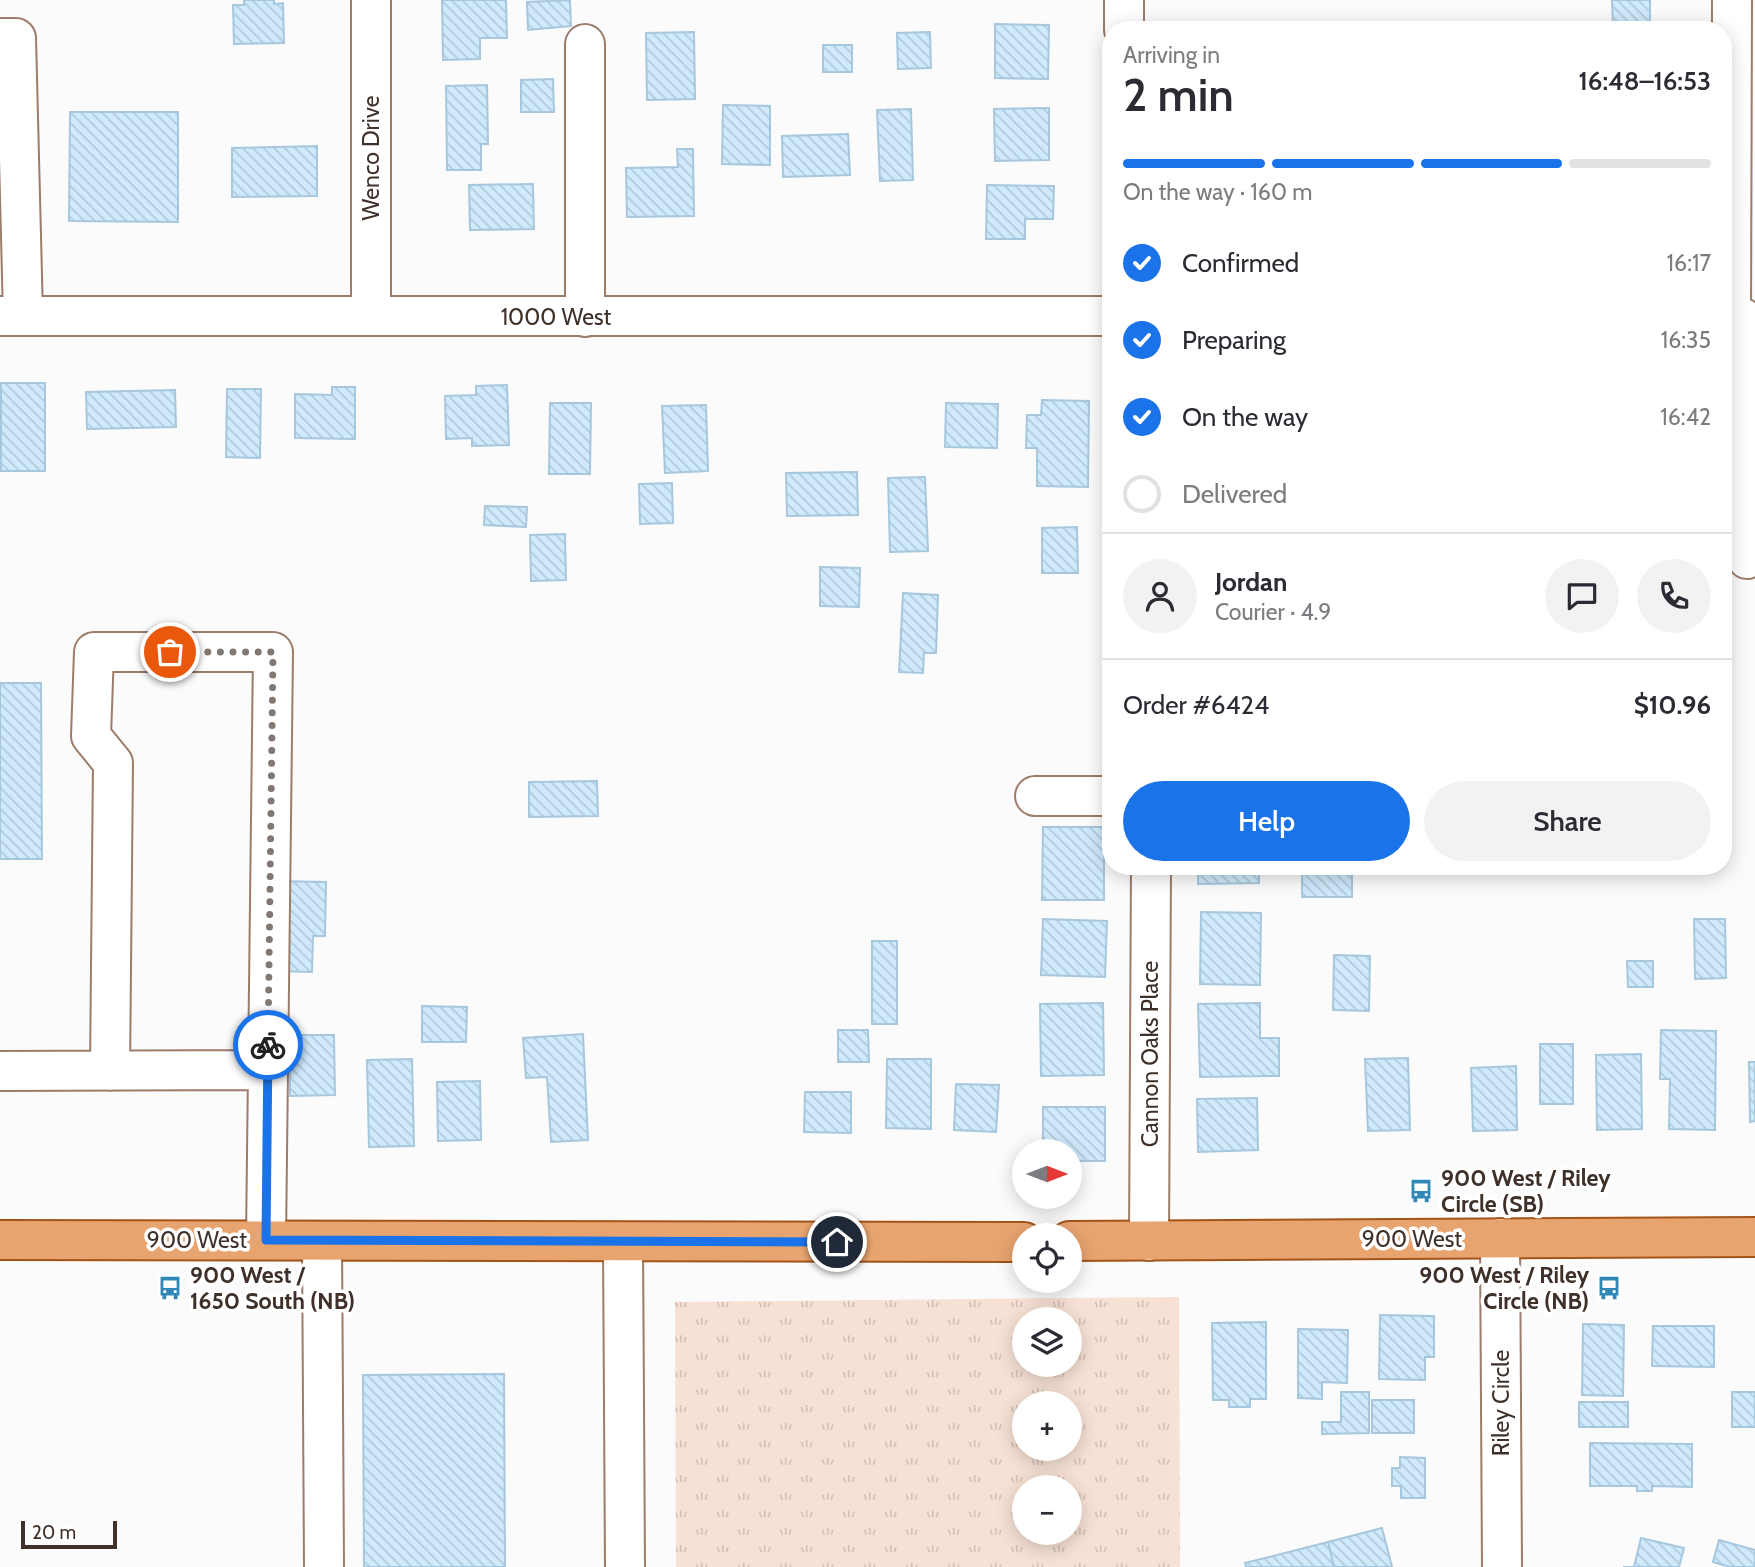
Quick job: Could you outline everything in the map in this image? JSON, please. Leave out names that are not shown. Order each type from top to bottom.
[{"type":"main road","name":"900 West","points":[[1082,1241],[1755,1237]]},
{"type":"main road","name":"900 West","points":[[0,1240],[1012,1242]]},
{"type":"street","name":"Wenco Drive","points":[[371,0],[371,316]]},
{"type":"street","points":[[1124,0],[1124,21]]},
{"type":"street","points":[[1732,0],[1738,318],[1747,559]]},
{"type":"street","points":[[0,38],[16,38],[11,316]]},
{"type":"street","points":[[585,44],[585,317]]},
{"type":"street","name":"1000 West","points":[[11,316],[1102,316]]},
{"type":"street","points":[[110,1071],[113,763],[91,736],[94,652],[273,652],[266,1240]]},
{"type":"street","points":[[1035,796],[1102,796]]},
{"type":"street","name":"Cannon Oaks Place","points":[[1149,1241],[1151,875]]},
{"type":"street","points":[[0,1071],[268,1070]]},
{"type":"street","name":"Riley Circle","points":[[1500,1238],[1502,1567]]},
{"type":"street","points":[[322,1241],[324,1567]]},
{"type":"street","points":[[623,1243],[625,1567]]},
{"type":"green space","points":[[1179,1297],[1180,1567],[676,1567],[675,1302]]},
{"type":"building","points":[[244,0],[274,0],[274,4],[283,3],[284,43],[234,44],[233,5],[244,5]]},
{"type":"building","points":[[442,0],[506,0],[507,38],[480,38],[480,59],[443,60]]},
{"type":"building","points":[[570,0],[571,26],[528,30],[527,2]]},
{"type":"building","points":[[1612,0],[1650,0],[1650,21],[1613,21]]},
{"type":"building","points":[[995,24],[1049,25],[1048,79],[995,78]]},
{"type":"building","points":[[694,32],[695,99],[647,100],[646,33]]},
{"type":"building","points":[[930,32],[931,68],[898,69],[897,33]]},
{"type":"building","points":[[823,45],[852,45],[852,72],[823,72]]},
{"type":"building","points":[[553,79],[554,112],[521,112],[521,80]]},
{"type":"building","points":[[487,85],[488,144],[481,144],[481,170],[447,170],[446,86]]},
{"type":"building","points":[[723,105],[770,106],[770,165],[722,164]]},
{"type":"building","points":[[1049,108],[1049,160],[995,161],[994,109]]},
{"type":"building","points":[[911,109],[913,180],[880,181],[877,110]]},
{"type":"building","points":[[70,112],[178,112],[178,222],[69,221]]},
{"type":"building","points":[[848,134],[850,175],[783,177],[782,136]]},
{"type":"building","points":[[317,146],[317,196],[232,197],[232,148]]},
{"type":"building","points":[[677,149],[693,149],[694,216],[627,217],[626,168],[678,167]]},
{"type":"building","points":[[533,184],[534,229],[470,230],[469,185]]},
{"type":"building","points":[[987,185],[1054,186],[1053,219],[1025,219],[1025,239],[986,239]]},
{"type":"building","points":[[1,383],[45,383],[45,471],[1,471]]},
{"type":"building","points":[[507,385],[509,445],[472,446],[472,438],[446,439],[445,396],[476,395],[476,386]]},
{"type":"building","points":[[332,387],[355,387],[355,439],[295,438],[295,394],[332,395]]},
{"type":"building","points":[[227,389],[261,389],[260,458],[226,457]]},
{"type":"building","points":[[175,390],[176,427],[87,429],[86,392]]},
{"type":"building","points":[[1042,400],[1089,401],[1088,487],[1037,486],[1037,448],[1026,448],[1027,415],[1041,415]]},
{"type":"building","points":[[550,403],[591,403],[590,474],[549,474]]},
{"type":"building","points":[[946,403],[998,404],[997,448],[945,447]]},
{"type":"building","points":[[706,405],[708,471],[665,473],[662,406]]},
{"type":"building","points":[[857,472],[858,515],[787,516],[786,473]]},
{"type":"building","points":[[925,477],[928,551],[890,552],[888,478]]},
{"type":"building","points":[[672,483],[673,523],[640,524],[639,484]]},
{"type":"building","points":[[1732,486],[1737,486],[1736,534],[1732,534]]},
{"type":"building","points":[[485,506],[527,507],[526,527],[484,525]]},
{"type":"building","points":[[1077,527],[1078,573],[1042,573],[1042,528]]},
{"type":"building","points":[[565,534],[566,580],[531,581],[530,535]]},
{"type":"building","points":[[820,567],[860,568],[859,607],[820,606]]},
{"type":"building","points":[[903,593],[938,595],[936,653],[924,653],[923,673],[899,672]]},
{"type":"building","points":[[0,683],[41,683],[42,859],[0,859]]},
{"type":"building","points":[[597,781],[598,816],[529,817],[529,782]]},
{"type":"building","points":[[1043,827],[1102,827],[1104,900],[1042,900]]},
{"type":"building","points":[[1198,875],[1259,875],[1259,883],[1198,884]]},
{"type":"building","points":[[1302,875],[1352,875],[1352,897],[1302,897]]},
{"type":"building","points":[[276,881],[326,882],[325,936],[313,936],[312,972],[274,971]]},
{"type":"building","points":[[1201,912],[1261,913],[1260,985],[1200,984]]},
{"type":"building","points":[[1043,919],[1107,921],[1105,977],[1041,975]]},
{"type":"building","points":[[1694,919],[1725,919],[1726,978],[1695,979]]},
{"type":"building","points":[[872,941],[897,941],[897,1024],[872,1024]]},
{"type":"building","points":[[1334,955],[1370,956],[1369,1011],[1333,1010]]},
{"type":"building","points":[[1627,961],[1653,961],[1653,987],[1628,987]]},
{"type":"building","points":[[1103,1003],[1104,1075],[1041,1076],[1040,1004]]},
{"type":"building","points":[[1260,1003],[1260,1038],[1279,1038],[1279,1076],[1200,1077],[1198,1004]]},
{"type":"building","points":[[422,1006],[467,1007],[466,1042],[422,1042]]},
{"type":"building","points":[[838,1030],[868,1030],[869,1062],[838,1062]]},
{"type":"building","points":[[1661,1030],[1716,1031],[1715,1130],[1669,1129],[1670,1079],[1660,1079]]},
{"type":"building","points":[[583,1034],[588,1140],[551,1142],[547,1077],[526,1078],[523,1038]]},
{"type":"building","points":[[290,1035],[334,1035],[335,1095],[290,1096]]},
{"type":"building","points":[[1540,1044],[1573,1044],[1573,1104],[1540,1104]]},
{"type":"building","points":[[1641,1054],[1642,1129],[1597,1130],[1596,1055]]},
{"type":"building","points":[[1408,1058],[1410,1130],[1368,1131],[1365,1059]]},
{"type":"building","points":[[412,1059],[414,1146],[369,1147],[367,1060]]},
{"type":"building","points":[[887,1059],[931,1059],[931,1129],[886,1128]]},
{"type":"building","points":[[1749,1062],[1755,1062],[1755,1121],[1750,1122]]},
{"type":"building","points":[[1516,1066],[1517,1130],[1473,1131],[1471,1068]]},
{"type":"building","points":[[480,1081],[481,1140],[438,1141],[437,1082]]},
{"type":"building","points":[[956,1084],[999,1085],[996,1132],[954,1130]]},
{"type":"building","points":[[805,1092],[851,1092],[851,1133],[804,1132]]},
{"type":"building","points":[[1257,1098],[1258,1150],[1198,1152],[1197,1099]]},
{"type":"building","points":[[1043,1107],[1105,1107],[1105,1161],[1082,1161],[1082,1139],[1043,1139]]},
{"type":"building","points":[[1380,1315],[1434,1316],[1434,1357],[1425,1357],[1425,1380],[1379,1379]]},
{"type":"building","points":[[1266,1322],[1266,1399],[1250,1399],[1250,1407],[1229,1407],[1229,1400],[1213,1400],[1212,1323]]},
{"type":"building","points":[[1583,1324],[1624,1325],[1623,1396],[1582,1395]]},
{"type":"building","points":[[1653,1326],[1714,1326],[1714,1367],[1652,1366]]},
{"type":"building","points":[[1298,1329],[1348,1330],[1347,1383],[1322,1382],[1322,1399],[1298,1398]]},
{"type":"building","points":[[504,1374],[505,1567],[364,1567],[363,1375]]},
{"type":"building","points":[[1341,1392],[1369,1392],[1369,1433],[1322,1434],[1322,1422],[1341,1422]]},
{"type":"building","points":[[1732,1392],[1755,1392],[1755,1427],[1732,1427]]},
{"type":"building","points":[[1372,1400],[1414,1400],[1414,1433],[1372,1433]]},
{"type":"building","points":[[1579,1402],[1628,1402],[1628,1427],[1579,1427]]},
{"type":"building","points":[[1590,1443],[1692,1444],[1692,1487],[1652,1486],[1652,1491],[1637,1491],[1637,1486],[1590,1486]]},
{"type":"building","points":[[1400,1457],[1425,1458],[1425,1498],[1401,1498],[1401,1486],[1392,1486],[1392,1468],[1400,1468]]},
{"type":"building","points":[[1382,1528],[1392,1567],[1334,1567],[1328,1542]]},
{"type":"building","points":[[1641,1538],[1684,1548],[1679,1567],[1634,1567]]},
{"type":"building","points":[[1719,1540],[1755,1550],[1755,1567],[1730,1567],[1713,1562]]},
{"type":"building","points":[[1328,1542],[1334,1567],[1246,1567],[1245,1563]]},
{"type":"way so far","points":[[170,652],[273,652],[268,1045]]},
{"type":"place","name":"900 West / Riley Circle (SB)","points":[[1421,1191]]},
{"type":"place","name":"900 West / 1650 South (NB)","points":[[170,1288]]},
{"type":"place","name":"900 West / Riley Circle (NB)","points":[[1609,1288]]},
{"type":"route","points":[[268,1045],[266,1240],[837,1242]]}]
